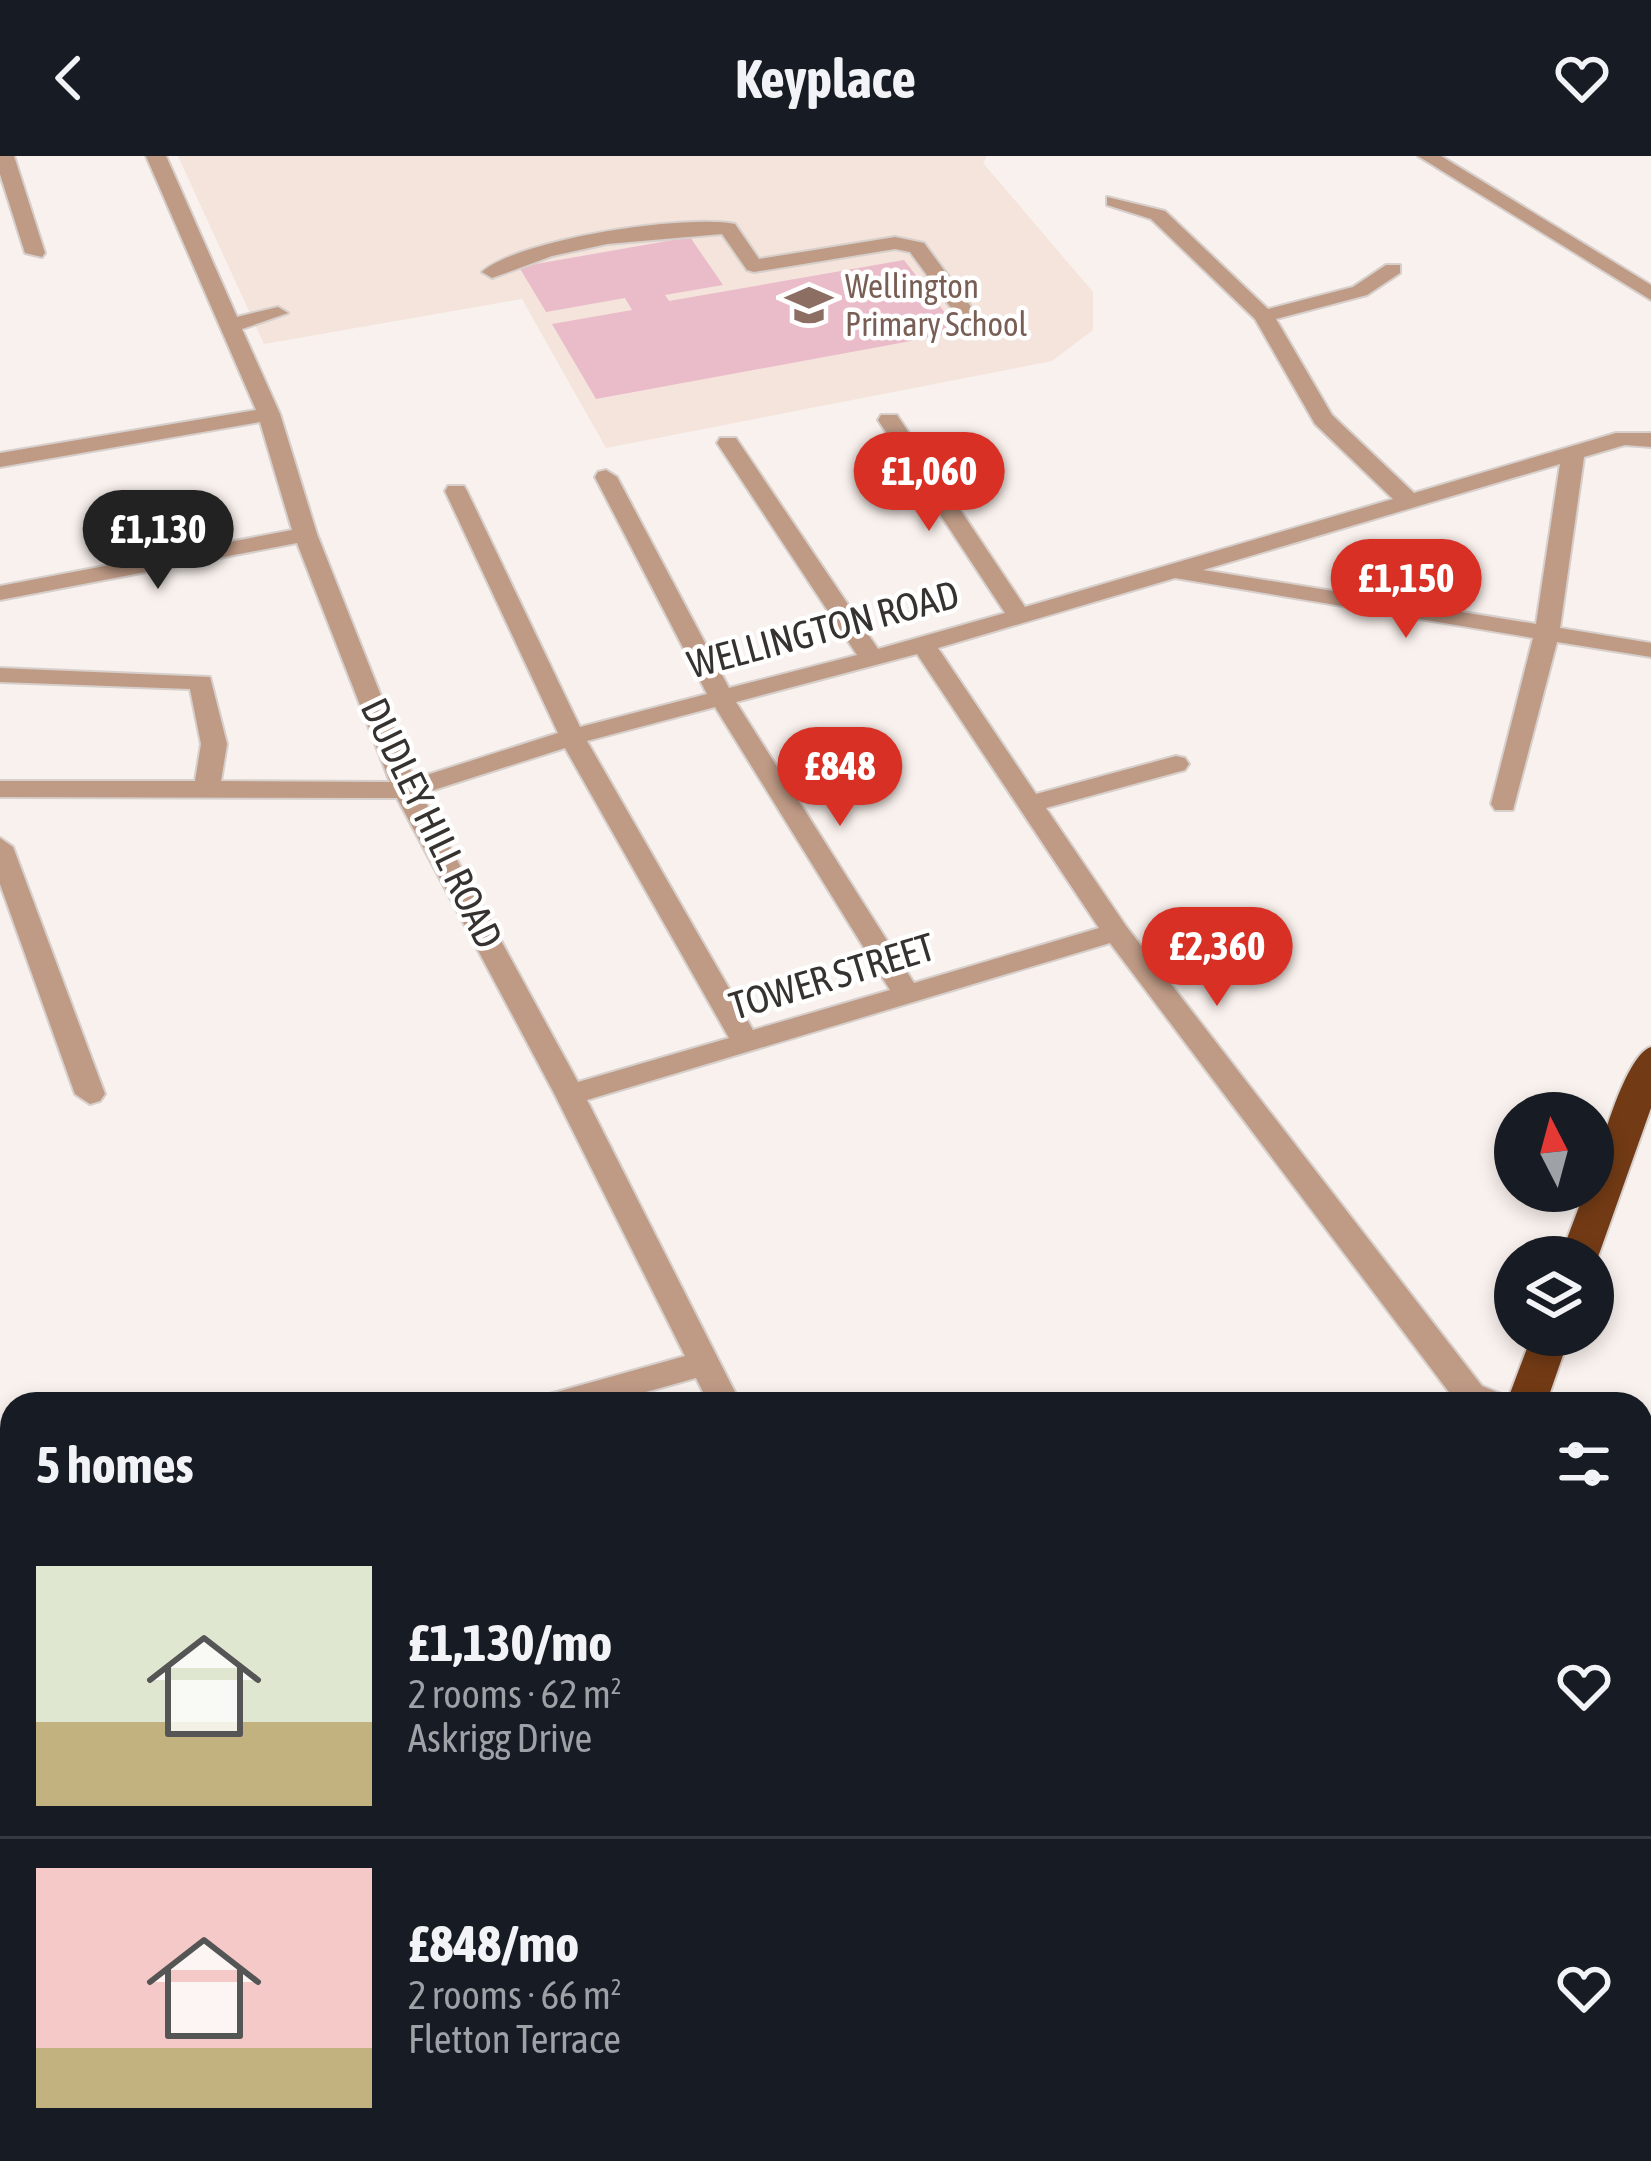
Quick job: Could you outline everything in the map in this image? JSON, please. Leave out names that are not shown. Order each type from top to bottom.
[{"type":"highway","points":[[1588,1236],[1651,1059]]},
{"type":"highway","points":[[1530,1392],[1543,1356]]},
{"type":"street","points":[[4,156],[35,253]]},
{"type":"street","name":"DUDLEY HILL ROAD","points":[[156,156],[269,414],[305,533],[406,790],[570,1095],[719,1392]]},
{"type":"street","points":[[1428,156],[1651,294]]},
{"type":"street","points":[[1114,201],[1158,215],[1264,316],[1323,419],[1412,503]]},
{"type":"street","points":[[492,272],[523,256],[694,228],[728,228],[754,266],[895,243],[917,248],[971,323]]},
{"type":"street","points":[[1264,316],[1360,291],[1393,269]]},
{"type":"street","points":[[230,326],[278,313]]},
{"type":"street","points":[[0,460],[269,414]]},
{"type":"street","points":[[889,420],[1018,615]]},
{"type":"street","name":"WELLINGTON ROAD","points":[[0,790],[406,790],[572,737],[923,645],[1624,438],[1651,440]]},
{"type":"street","points":[[728,443],[872,657]]},
{"type":"street","points":[[1504,804],[1547,633],[1573,453]]},
{"type":"street","points":[[606,477],[722,697],[906,993]]},
{"type":"street","points":[[456,490],[572,737],[746,1043]]},
{"type":"street","points":[[0,593],[305,533]]},
{"type":"street","points":[[1172,572],[1651,650]]},
{"type":"street","points":[[923,645],[1116,932],[1468,1392]]},
{"type":"street","points":[[0,675],[201,682],[214,744],[207,787]]},
{"type":"street","points":[[1029,804],[1176,764]]},
{"type":"street","points":[[0,847],[90,1094]]},
{"type":"street","name":"TOWER STREET","points":[[570,1095],[1116,932]]},
{"type":"street","points":[[601,1392],[704,1363]]},
{"type":"shaded area","name":"Wellington Primary School","points":[[178,156],[987,156],[983,163],[1093,292],[1093,330],[1052,361],[606,448],[522,299],[264,344]]},
{"type":"building","points":[[690,237],[723,285],[665,295],[669,301],[904,260],[960,332],[596,399],[552,324],[632,310],[625,298],[546,312],[519,267]]},
{"type":"place","name":"Wellington Primary School","points":[[809,305]]}]
